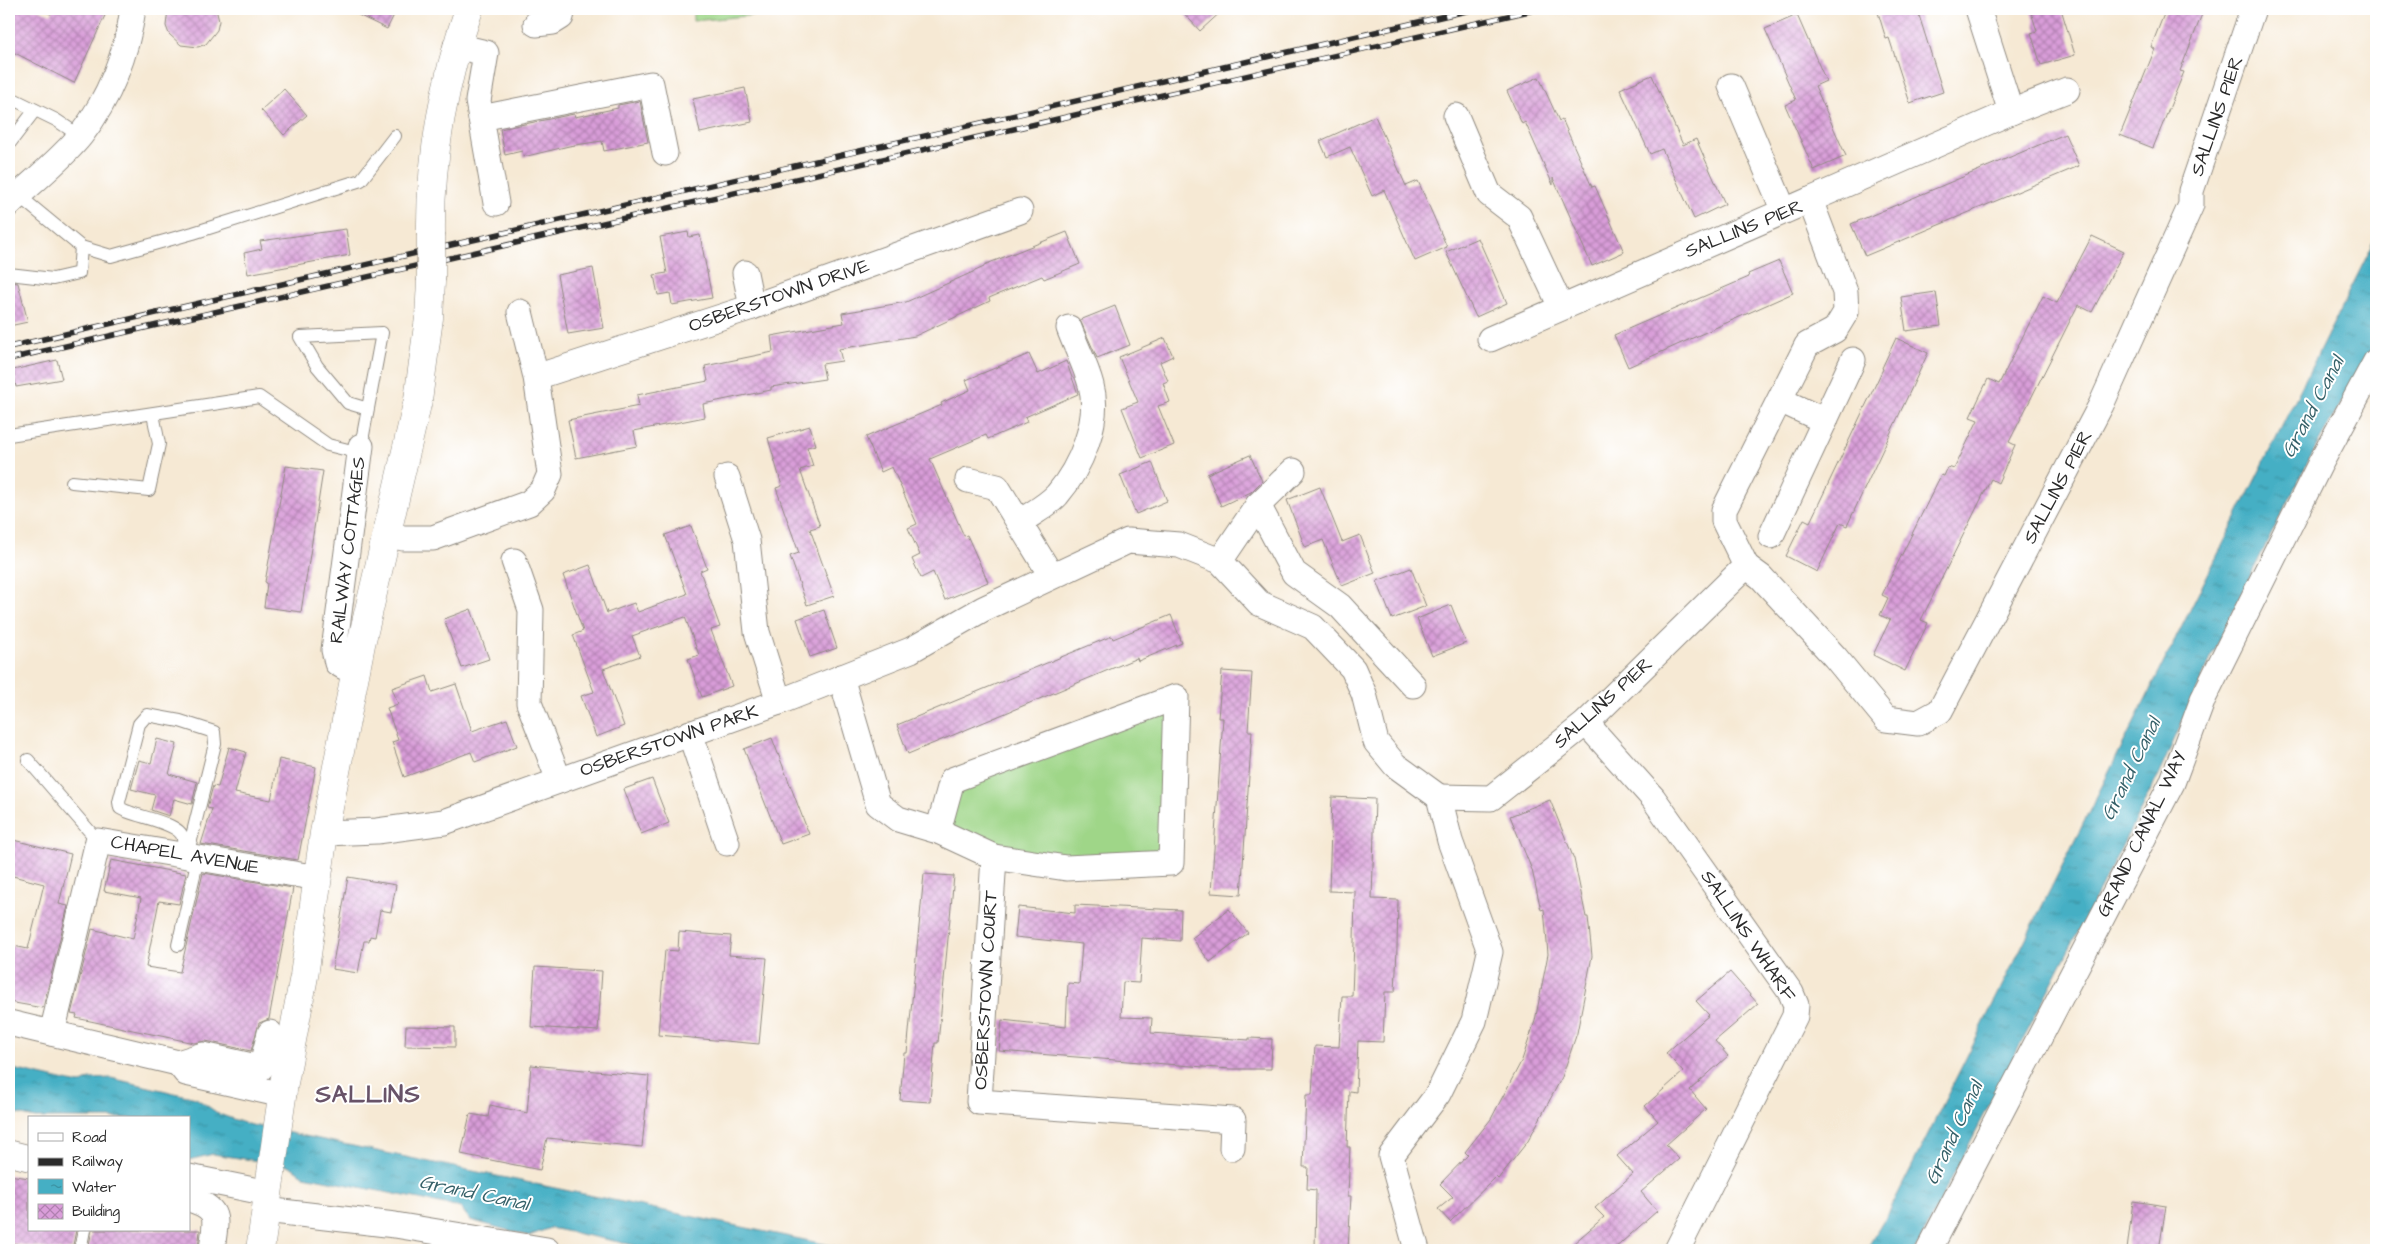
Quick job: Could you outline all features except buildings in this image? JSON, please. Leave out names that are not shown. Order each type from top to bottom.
[{"type":"street","points":[[14,200],[80,136],[105,99],[130,35],[133,9]]},
{"type":"street","points":[[260,1250],[304,976],[324,833],[356,669],[418,400],[430,318],[431,184],[434,146],[456,46],[469,9]]},
{"type":"street","points":[[536,24],[553,22],[561,17],[563,9]]},
{"type":"street","points":[[1978,9],[2011,112]]},
{"type":"street","name":"SALLINS PIER","points":[[1490,339],[1810,200],[1845,292],[1846,312],[1835,330],[1807,345],[1722,515],[1746,566],[1761,577],[1835,657],[1886,718],[1918,723],[1940,710],[2100,405],[2191,205],[2191,191],[2253,9]]},
{"type":"street","points":[[456,46],[486,53],[478,101],[496,203]]},
{"type":"street","points":[[481,118],[651,84],[666,153]]},
{"type":"street","points":[[1732,86],[1784,210]]},
{"type":"street","points":[[1810,200],[2011,112],[2067,90]]},
{"type":"street","points":[[1456,116],[1489,194],[1519,216],[1561,307]]},
{"type":"street","name":"OSBERSTOWN DRIVE","points":[[536,377],[752,307],[1020,211]]},
{"type":"street","points":[[745,273],[752,307]]},
{"type":"street","points":[[387,534],[403,538],[433,538],[529,502],[543,490],[550,474],[536,377],[520,312]]},
{"type":"street","points":[[1020,522],[1056,495],[1088,442],[1093,413],[1091,386],[1069,328]]},
{"type":"street","points":[[1771,536],[1854,360]]},
{"type":"street","name":"GRAND CANAL WAY","points":[[1929,1250],[2172,783],[2203,699],[2320,464],[2376,361]]},
{"type":"street","points":[[1780,400],[1825,420]]},
{"type":"street","name":"RAILWAY COTTAGES","points":[[356,669],[344,667],[337,663],[334,650],[361,450]]},
{"type":"street","points":[[1293,471],[1258,505],[1220,561],[1258,603],[1313,627],[1353,669],[1364,694],[1376,742],[1395,765],[1439,797],[1450,841],[1490,952],[1474,1021],[1438,1094],[1391,1156],[1417,1250]]},
{"type":"street","name":"OSBERSTOWN PARK","points":[[727,477],[747,540],[757,632],[779,702]]},
{"type":"street","points":[[968,480],[997,487],[1020,522],[1051,576]]},
{"type":"street","points":[[1258,505],[1294,573],[1340,606],[1413,685]]},
{"type":"street","name":"OSBERSTOWN PARK","points":[[324,833],[377,831],[444,822],[779,702],[911,650],[983,609],[1128,541],[1179,545],[1220,561]]},
{"type":"street","name":"OSBERSTOWN PARK","points":[[514,561],[531,610],[529,703],[559,780]]},
{"type":"street","name":"SALLINS PIER","points":[[1439,797],[1491,798],[1586,724],[1746,566]]},
{"type":"street","points":[[842,677],[878,804],[898,819],[938,830],[994,857],[1066,868],[1171,863],[1176,697],[952,780],[938,830]]},
{"type":"street","name":"SALLINS WHARF","points":[[1586,724],[1653,798],[1791,993],[1796,1006],[1796,1016],[1677,1250]]},
{"type":"street","points":[[690,733],[727,843]]},
{"type":"street","name":"CHAPEL AVENUE","points":[[52,1033],[98,841],[318,878]]},
{"type":"street","name":"OSBERSTOWN COURT","points":[[994,857],[979,1102],[1232,1120],[1232,1148]]},
{"type":"street","points":[[9,1023],[178,1063],[203,1055],[261,1068],[270,1033]]},
{"type":"street","points":[[178,1063],[186,1072],[282,1106]]},
{"type":"street","points":[[9,1153],[28,1158]]},
{"type":"street","points":[[190,1177],[268,1193],[395,1225],[547,1250]]},
{"type":"street","points":[[190,1199],[212,1209],[217,1226],[212,1250]]},
{"type":"lane","points":[[9,97],[80,136]]},
{"type":"lane","points":[[9,144],[35,110]]},
{"type":"lane","points":[[14,200],[81,247],[112,256],[193,233],[361,180],[395,136]]},
{"type":"lane","points":[[9,274],[53,279],[79,273],[81,247]]},
{"type":"lane","points":[[9,425],[14,434],[259,397],[328,445],[361,450],[382,333],[300,337],[317,366],[348,403],[368,409]]},
{"type":"lane","points":[[72,482],[149,490],[159,444],[154,414]]},
{"type":"lane","points":[[178,944],[189,856],[215,744],[214,732],[180,721],[147,715],[139,724],[119,802],[120,808],[127,813],[170,825],[180,832],[189,856]]},
{"type":"lane","points":[[28,760],[98,841]]},
{"type":"lane","points":[[80,1250],[84,1232]]},
{"type":"green space","points":[[693,9],[819,9],[693,21]]},
{"type":"green space","points":[[1172,702],[1166,860],[1001,856],[938,824],[957,778]]},
{"type":"water","name":"Grand Canal","points":[[2376,238],[2376,342],[2311,456],[2231,614],[2157,778],[1915,1250],[1866,1250],[1890,1210]]},
{"type":"water","name":"Grand Canal","points":[[9,1068],[79,1084],[90,1079],[111,1078],[196,1098],[219,1114],[247,1124],[853,1250],[658,1250],[550,1228],[529,1236],[470,1220],[460,1207],[304,1176],[290,1166],[213,1154],[190,1160],[190,1116],[28,1116],[9,1112]]},
{"type":"railway","points":[[9,347],[1475,9]]},
{"type":"railway","points":[[9,359],[1538,9]]},
{"type":"district","name":"SALLINS","points":[[368,1095]]}]
